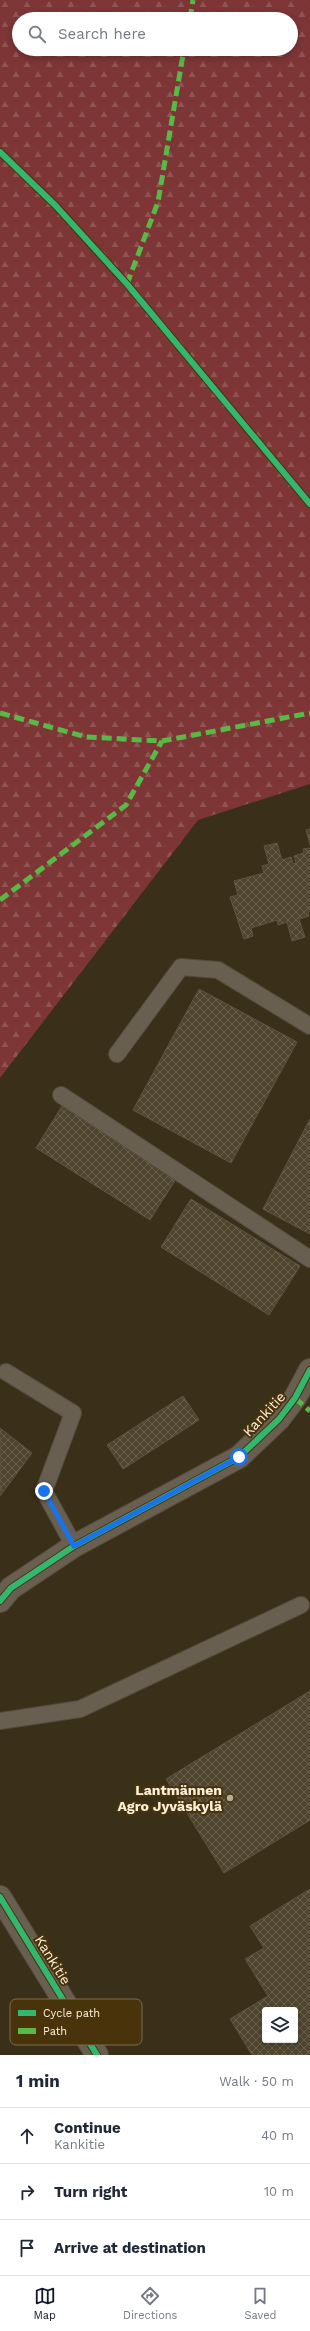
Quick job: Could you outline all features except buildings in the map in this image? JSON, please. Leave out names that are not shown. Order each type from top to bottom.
[{"type":"street","name":"Kankitie","points":[[0,1601],[10,1588],[74,1546],[239,1457],[279,1419],[295,1398],[310,1370]]},
{"type":"street","name":"Kankitie","points":[[0,1897],[63,1999]]},
{"type":"street","name":"Kankitie","points":[[91,2045],[97,2055]]},
{"type":"lane","points":[[117,1054],[181,967],[218,970],[310,1026]]},
{"type":"lane","points":[[61,1095],[310,1259]]},
{"type":"lane","points":[[6,1372],[73,1413],[44,1491],[74,1546]]},
{"type":"lane","points":[[0,1721],[80,1709],[301,1605]]},
{"type":"green space","points":[[0,0],[310,0],[310,784],[198,820],[0,1078]]},
{"type":"marked path","points":[[191,12],[193,0]]},
{"type":"marked path","points":[[127,284],[158,202],[183,56]]},
{"type":"marked path","points":[[0,713],[86,737],[162,741],[310,713]]},
{"type":"marked path","points":[[0,900],[126,805],[162,741]]},
{"type":"marked path","points":[[295,1398],[310,1411]]},
{"type":"cycle path","points":[[0,152],[55,205],[127,284],[310,504]]},
{"type":"cycle path","points":[[0,1601],[11,1588],[74,1546],[239,1457],[279,1419],[295,1398],[310,1370]]},
{"type":"cycle path","points":[[0,1897],[63,1999]]},
{"type":"cycle path","points":[[91,2045],[97,2055]]},
{"type":"place","name":"Lantmännen Agro Jyväskylä","points":[[230,1798]]},
{"type":"route","points":[[44,1491],[74,1546],[239,1457]]}]
